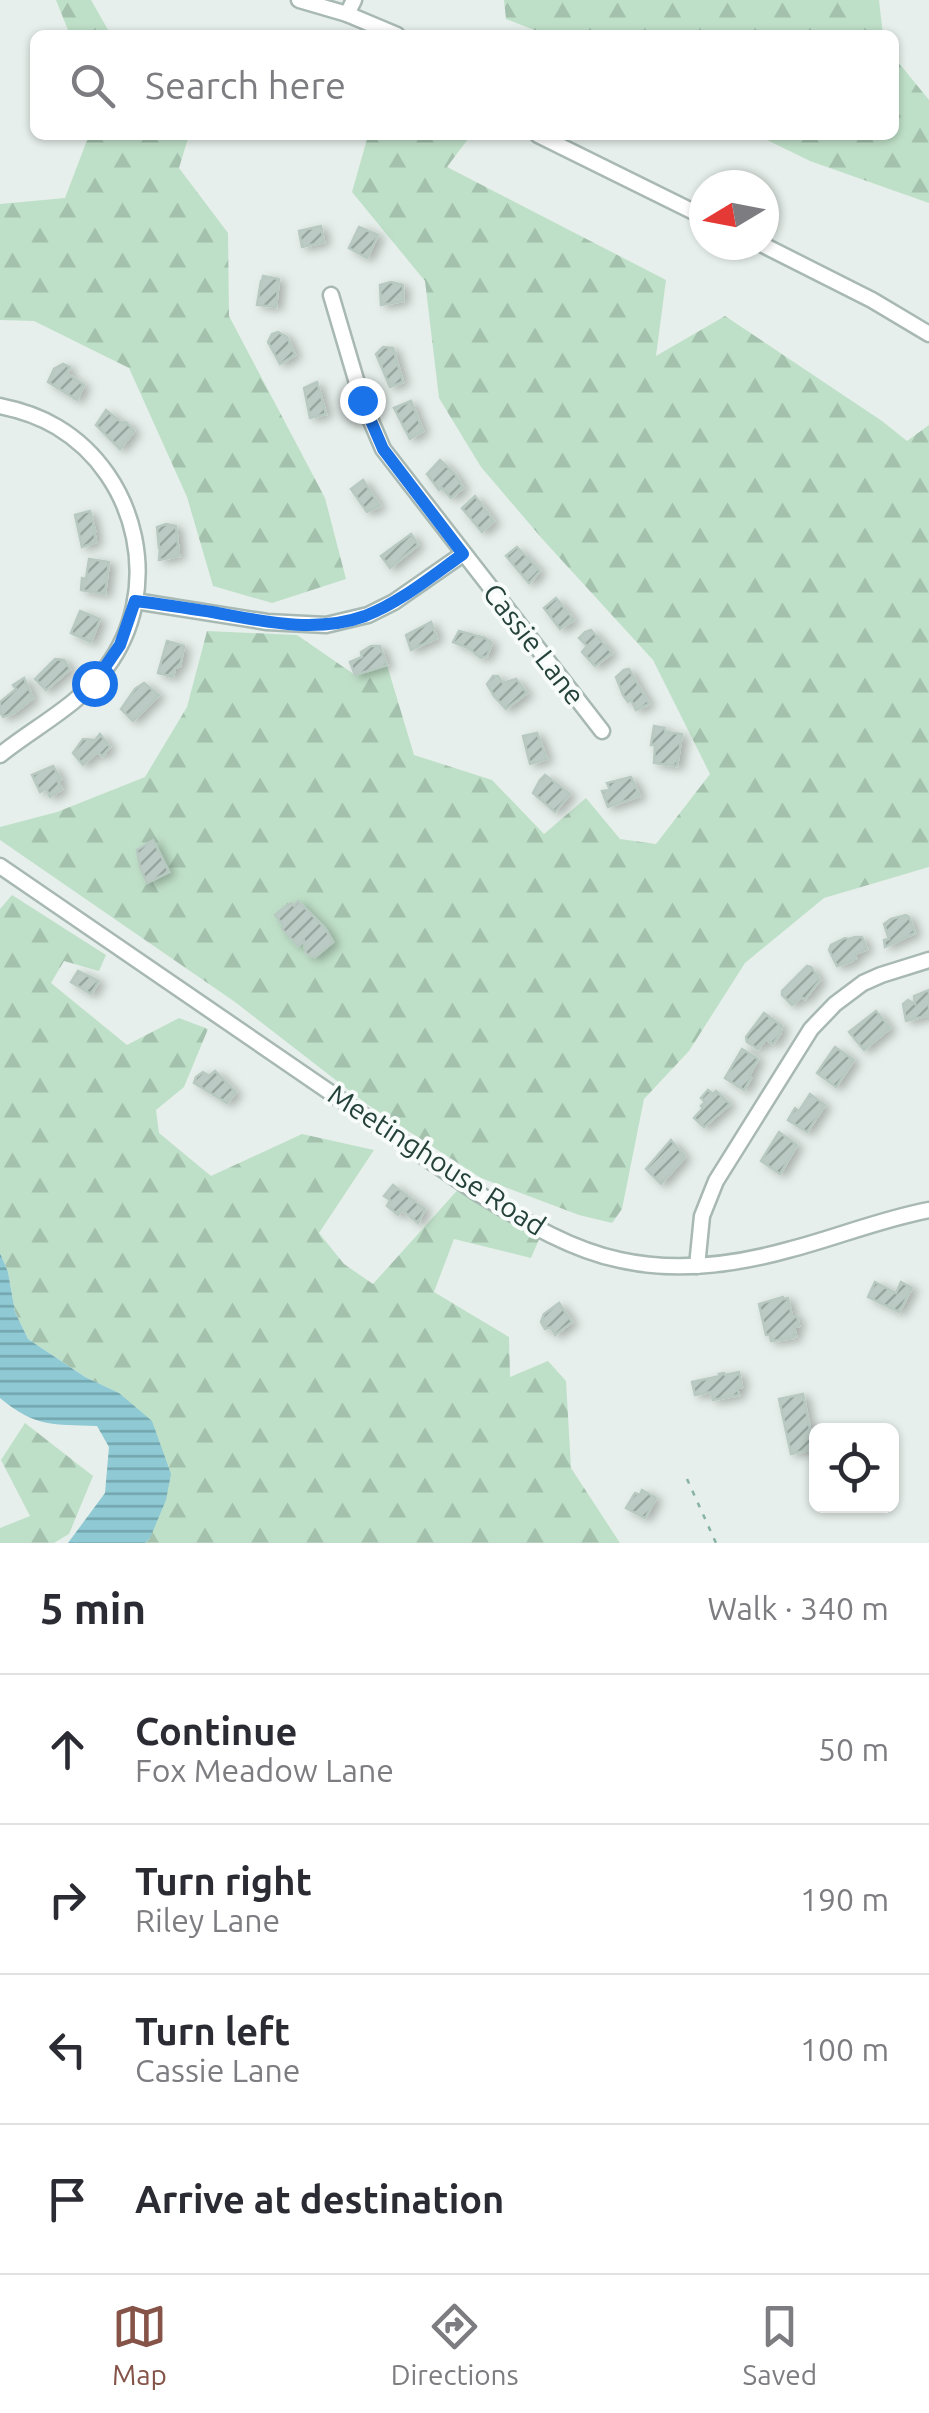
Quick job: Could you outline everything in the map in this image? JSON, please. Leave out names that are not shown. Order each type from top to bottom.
[{"type":"street","points":[[300,0],[384,30]]},
{"type":"street","points":[[347,14],[354,0]]},
{"type":"street","points":[[548,140],[689,210]]},
{"type":"street","points":[[779,254],[872,300],[929,334]]},
{"type":"street","name":"Cassie Lane","points":[[330,295],[372,427],[398,470],[602,731]]},
{"type":"street","points":[[0,406],[20,410],[57,427],[102,467],[123,502],[138,560],[135,601],[120,645],[94,683],[62,712],[0,755]]},
{"type":"street","points":[[135,601],[268,622],[326,624],[355,619],[394,602],[463,554]]},
{"type":"street","name":"Meetinghouse Road","points":[[0,866],[463,1184],[568,1242],[622,1261],[697,1266],[786,1251],[929,1210]]},
{"type":"street","points":[[697,1266],[702,1216],[716,1181],[811,1030],[835,1004],[863,984],[929,960]]},
{"type":"path","points":[[687,1479],[716,1543]]},
{"type":"green space","points":[[56,0],[91,0],[108,30],[68,30]]},
{"type":"green space","points":[[504,0],[879,0],[882,30],[534,30],[506,19]]},
{"type":"green space","points":[[899,63],[929,100],[929,203],[810,161],[767,140],[899,140]]},
{"type":"green space","points":[[87,140],[187,140],[179,168],[228,233],[229,316],[325,498],[346,579],[272,603],[213,586],[187,497],[129,368],[34,321],[0,320],[0,204],[65,198]]},
{"type":"green space","points":[[367,140],[467,140],[447,167],[666,280],[656,356],[725,316],[907,441],[929,425],[929,867],[824,898],[745,963],[689,1051],[644,1099],[622,1209],[612,1223],[579,1215],[481,1178],[368,1105],[235,1002],[0,840],[0,827],[57,812],[145,777],[187,707],[207,631],[297,635],[355,675],[387,665],[414,755],[492,780],[544,834],[586,798],[620,839],[656,844],[710,774],[653,660],[481,467],[439,398],[425,281],[352,192]]},
{"type":"green space","points":[[12,895],[106,955],[99,971],[64,961],[51,983],[127,1045],[179,1018],[208,1029],[184,1087],[156,1110],[159,1133],[211,1176],[302,1134],[374,1150],[319,1233],[344,1264],[373,1284],[463,1184],[543,1230],[531,1258],[454,1239],[434,1292],[509,1337],[510,1377],[548,1361],[566,1381],[571,1468],[620,1543],[145,1543],[150,1538],[119,1393],[85,1377],[28,1339],[15,1312],[8,1272],[0,1253],[0,909]]},
{"type":"green space","points":[[25,1423],[93,1476],[69,1534],[54,1543],[0,1543],[0,1528],[30,1516],[1,1460]]},
{"type":"water","points":[[0,1253],[8,1272],[15,1312],[28,1339],[85,1377],[119,1393],[152,1421],[171,1474],[166,1500],[145,1543],[68,1543],[105,1493],[109,1447],[97,1426],[35,1420],[0,1398]]},
{"type":"building","points":[[321,226],[324,242],[302,247],[299,231]]},
{"type":"building","points":[[359,227],[378,235],[367,258],[349,248]]},
{"type":"building","points":[[263,276],[279,279],[276,307],[257,305]]},
{"type":"building","points":[[380,285],[403,285],[403,301],[381,305]]},
{"type":"building","points":[[278,332],[287,337],[295,355],[280,364],[268,342]]},
{"type":"building","points":[[383,347],[393,348],[403,382],[390,387],[376,354]]},
{"type":"building","points":[[63,364],[70,367],[66,373],[84,385],[77,400],[48,382],[54,369]]},
{"type":"building","points":[[317,382],[326,414],[310,418],[304,388]]},
{"type":"building","points":[[411,401],[423,431],[410,439],[394,408]]},
{"type":"building","points":[[106,410],[134,431],[120,449],[96,425]]},
{"type":"building","points":[[440,460],[463,488],[451,498],[427,474]]},
{"type":"building","points":[[363,480],[380,506],[367,512],[351,489]]},
{"type":"building","points":[[475,496],[494,521],[482,532],[462,508]]},
{"type":"building","points":[[90,511],[96,542],[82,547],[75,515]]},
{"type":"building","points":[[176,526],[179,556],[159,560],[160,549],[168,548],[159,548],[157,527]]},
{"type":"building","points":[[411,534],[418,545],[390,568],[381,556]]},
{"type":"building","points":[[517,547],[540,571],[529,583],[506,556]]},
{"type":"building","points":[[89,559],[109,562],[105,594],[81,590]]},
{"type":"building","points":[[556,598],[574,620],[560,629],[544,608]]},
{"type":"building","points":[[80,611],[100,619],[91,642],[71,633]]},
{"type":"building","points":[[431,622],[437,638],[411,650],[406,635]]},
{"type":"building","points":[[591,630],[612,653],[595,666],[582,652],[587,646],[579,638]]},
{"type":"building","points":[[459,631],[492,643],[487,656],[481,658],[453,642]]},
{"type":"building","points":[[167,641],[184,646],[173,677],[158,673]]},
{"type":"building","points":[[380,646],[387,665],[355,675],[350,662],[362,657],[361,652]]},
{"type":"building","points":[[55,659],[64,660],[70,669],[46,690],[35,679]]},
{"type":"building","points":[[629,669],[649,704],[636,710],[623,695],[616,677]]},
{"type":"building","points":[[493,676],[503,683],[516,679],[527,693],[506,709],[487,684]]},
{"type":"building","points":[[24,678],[33,698],[3,717],[0,702]]},
{"type":"building","points":[[144,683],[159,695],[133,721],[121,709]]},
{"type":"building","points":[[654,726],[682,734],[677,766],[654,763]]},
{"type":"building","points":[[537,733],[547,759],[530,764],[523,736]]},
{"type":"building","points":[[100,734],[110,747],[102,756],[97,752],[83,765],[73,753],[83,739],[95,740]]},
{"type":"building","points":[[53,766],[62,789],[50,797],[46,789],[40,792],[32,775]]},
{"type":"building","points":[[545,775],[570,794],[555,812],[533,793]]},
{"type":"building","points":[[631,777],[640,796],[608,807],[602,791],[610,790],[607,783]]},
{"type":"building","points":[[153,840],[169,872],[147,883],[137,850]]},
{"type":"building","points":[[298,901],[325,928],[333,942],[315,957],[306,954],[304,941],[298,946],[275,915]]},
{"type":"building","points":[[906,915],[915,933],[885,947],[884,940],[889,939],[884,924]]},
{"type":"building","points":[[862,937],[867,949],[837,966],[829,950],[831,945]]},
{"type":"building","points":[[807,966],[820,980],[805,999],[801,997],[792,1005],[782,991]]},
{"type":"building","points":[[78,971],[99,981],[91,994],[71,982]]},
{"type":"building","points":[[929,990],[929,1015],[906,1021],[903,1004],[908,1000],[915,1004],[914,996]]},
{"type":"building","points":[[876,1011],[890,1028],[864,1050],[849,1032]]},
{"type":"building","points":[[764,1013],[782,1026],[773,1044],[766,1039],[758,1049],[746,1037]]},
{"type":"building","points":[[835,1047],[854,1060],[836,1087],[817,1073]]},
{"type":"building","points":[[742,1049],[758,1059],[744,1090],[725,1078]]},
{"type":"building","points":[[215,1071],[236,1092],[227,1103],[194,1083],[203,1072],[209,1076]]},
{"type":"building","points":[[708,1090],[713,1094],[716,1091],[730,1104],[704,1127],[694,1118],[703,1108],[705,1102],[701,1098]]},
{"type":"building","points":[[810,1094],[825,1105],[807,1132],[788,1120]]},
{"type":"building","points":[[779,1132],[797,1145],[780,1174],[761,1161]]},
{"type":"building","points":[[671,1140],[685,1157],[661,1184],[646,1169]]},
{"type":"building","points":[[393,1185],[425,1209],[418,1223],[402,1210],[398,1215],[387,1206],[390,1200],[384,1196]]},
{"type":"building","points":[[875,1282],[896,1293],[901,1282],[912,1288],[899,1312],[868,1297]]},
{"type":"building","points":[[788,1298],[792,1317],[797,1316],[799,1326],[794,1327],[793,1338],[771,1341],[759,1304]]},
{"type":"building","points":[[559,1303],[572,1322],[555,1335],[551,1327],[545,1329],[541,1322],[544,1314]]},
{"type":"building","points":[[739,1372],[739,1395],[713,1400],[711,1392],[695,1395],[692,1382]]},
{"type":"building","points":[[803,1394],[809,1450],[791,1454],[779,1399]]},
{"type":"building","points":[[642,1490],[656,1498],[645,1518],[626,1508],[635,1493],[640,1495]]},
{"type":"route","points":[[94,683],[120,645],[135,601],[268,622],[326,624],[368,615],[394,602],[463,554],[383,449],[362,400]]}]
